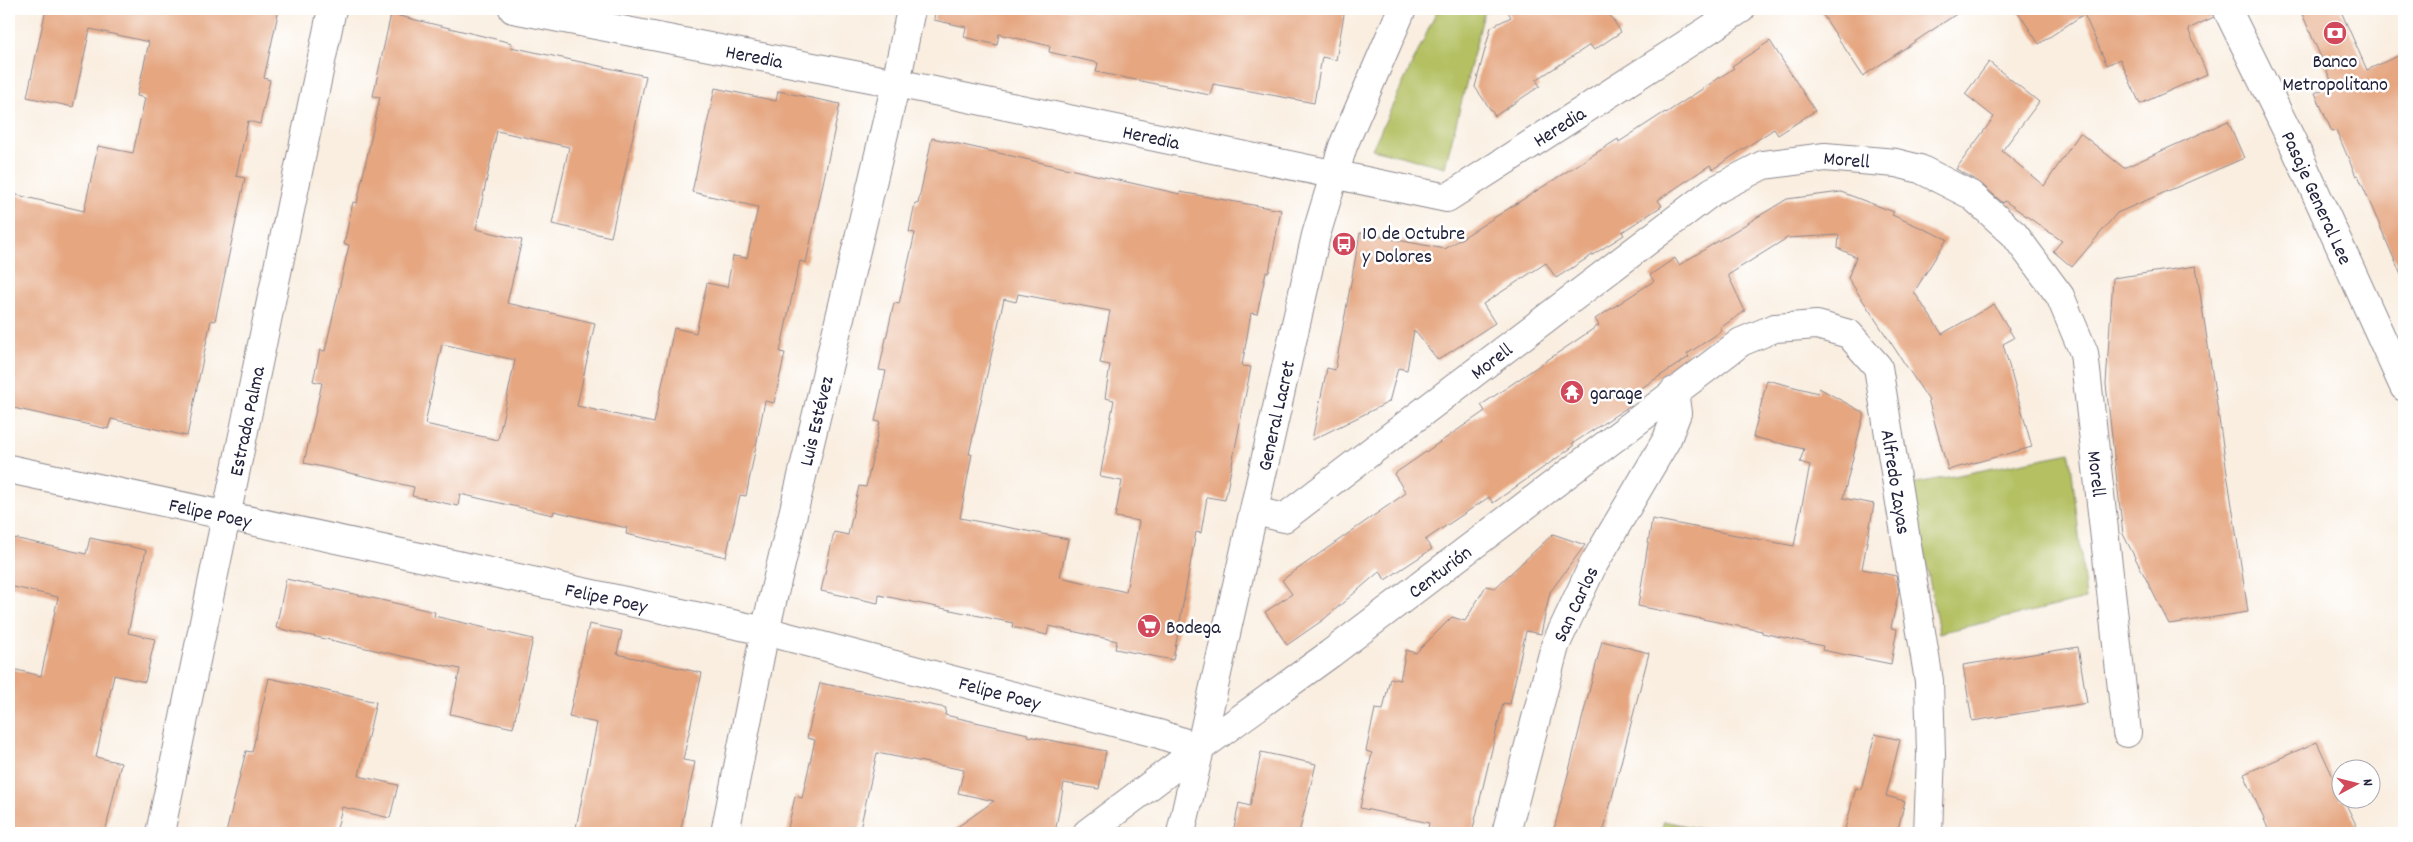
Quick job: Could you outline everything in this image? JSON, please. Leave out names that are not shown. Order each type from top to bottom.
[{"type":"street","name":"Estrada Palma","points":[[160,833],[332,9]]},
{"type":"street","name":"Heredia","points":[[513,9],[896,83],[1447,198],[1741,9]]},
{"type":"street","name":"Luis Estévez","points":[[725,833],[765,631],[896,83],[911,9]]},
{"type":"street","name":"General Lacret","points":[[1181,833],[1316,235],[1343,146],[1402,9]]},
{"type":"street","name":"Pasaje General Lee","points":[[2227,9],[2293,142],[2404,387]]},
{"type":"street","name":"Morell","points":[[1255,511],[1284,518],[1713,192],[1763,164],[1825,157],[1896,164],[1920,169],[1970,195],[2014,234],[2060,296],[2084,353],[2127,733]]},
{"type":"street","name":"Alfredo Zayas","points":[[1674,390],[1741,342],[1775,328],[1817,326],[1849,334],[1878,367],[1929,681],[1931,754],[1928,833]]},
{"type":"street","name":"Centurión","points":[[1087,833],[1330,654],[1674,390]]},
{"type":"street","name":"San Carlos","points":[[1506,833],[1555,646],[1592,567],[1667,439],[1677,413],[1674,390]]},
{"type":"street","name":"Felipe Poey","points":[[9,469],[765,631],[1159,734],[1200,748]]},
{"type":"green space","points":[[1438,9],[1485,9],[1445,167],[1372,149]]},
{"type":"green space","points":[[2070,453],[2086,599],[1939,633],[1912,484]]},
{"type":"green space","points":[[1664,821],[1717,833],[1660,833]]},
{"type":"building","points":[[46,9],[279,9],[264,78],[270,80],[260,124],[248,121],[236,176],[245,178],[215,321],[211,320],[187,436],[111,419],[108,429],[9,407],[9,193],[84,211],[98,146],[133,153],[145,98],[137,96],[149,42],[90,29],[73,107],[27,97]]},
{"type":"building","points":[[935,9],[1345,9],[1336,60],[1322,57],[1314,103],[1213,84],[1210,95],[1096,72],[1098,63],[1049,52],[1050,46],[999,34],[997,45],[964,37],[966,27],[934,20]]},
{"type":"building","points":[[1506,9],[1606,9],[1621,32],[1594,50],[1590,45],[1536,80],[1540,86],[1495,116],[1475,87],[1491,27],[1511,17]]},
{"type":"building","points":[[1819,9],[1964,9],[1863,76]]},
{"type":"building","points":[[2016,9],[2212,9],[2214,17],[2188,29],[2207,74],[2140,104],[2120,59],[2107,65],[2084,14],[2039,44]]},
{"type":"building","points":[[2300,9],[2340,9],[2367,70],[2404,53],[2404,282],[2358,175],[2356,176],[2336,130],[2332,132],[2315,93],[2333,85]]},
{"type":"building","points":[[391,14],[512,43],[511,47],[646,76],[611,237],[552,224],[569,147],[497,131],[476,229],[522,240],[507,303],[595,323],[577,406],[654,423],[674,328],[696,333],[707,283],[727,287],[733,256],[747,258],[758,207],[692,192],[715,88],[776,101],[778,91],[840,104],[806,263],[800,261],[791,301],[780,352],[785,353],[774,403],[765,401],[746,496],[740,495],[726,557],[626,534],[627,528],[554,511],[553,515],[460,494],[458,506],[412,496],[414,487],[304,463],[322,383],[313,381],[320,350],[325,351],[349,245],[344,244],[353,202],[357,203],[380,97],[373,96]],"holes":[[[442,344],[515,360],[498,440],[425,424]]]},
{"type":"building","points":[[1770,41],[1815,111],[1778,135],[1774,129],[1713,169],[1710,165],[1658,200],[1662,206],[1622,232],[1624,235],[1556,278],[1546,263],[1483,304],[1495,323],[1438,360],[1414,330],[1407,370],[1398,368],[1389,402],[1312,440],[1327,368],[1335,370],[1360,233],[1445,249],[1618,139],[1619,142],[1666,113],[1734,68],[1732,66]]},
{"type":"building","points":[[1989,62],[2039,102],[2002,151],[2044,186],[2080,133],[2124,168],[2228,121],[2244,158],[2117,213],[2072,267],[2053,251],[2062,241],[2005,201],[2003,203],[1978,181],[1956,169],[1994,117],[1965,94]]},
{"type":"building","points":[[932,138],[1180,194],[1180,192],[1281,210],[1269,272],[1266,272],[1257,314],[1251,313],[1242,366],[1251,367],[1225,500],[1207,497],[1201,533],[1196,532],[1173,660],[1115,649],[1117,641],[1049,626],[1047,635],[1012,627],[1013,623],[879,595],[878,603],[821,591],[834,532],[848,535],[859,486],[866,487],[880,422],[875,421],[886,371],[879,370],[894,303],[899,304],[915,233],[909,232],[915,203],[918,204]],"holes":[[[1018,294],[1110,311],[1100,363],[1110,365],[1105,398],[1114,400],[1100,477],[1122,481],[1115,517],[1139,521],[1126,592],[1060,577],[1068,539],[960,518],[972,454],[969,454],[1004,299],[1016,302]]]},
{"type":"building","points":[[1841,192],[1894,212],[1892,215],[1947,239],[1914,292],[1942,334],[1994,304],[2014,338],[2003,344],[2032,447],[1948,470],[1928,399],[1848,278],[1856,257],[1838,248],[1839,235],[1787,238],[1728,275],[1745,311],[1720,328],[1722,331],[1687,354],[1689,357],[1626,398],[1631,405],[1572,444],[1574,446],[1493,503],[1489,497],[1425,540],[1432,549],[1385,580],[1380,571],[1323,620],[1287,645],[1265,612],[1292,594],[1282,580],[1406,493],[1394,474],[1485,411],[1481,405],[1599,325],[1595,319],[1654,281],[1650,275],[1675,258],[1679,265],[1787,199]]},
{"type":"building","points":[[2196,266],[2248,612],[2169,624],[2123,534],[2106,384],[2113,278]]},
{"type":"building","points":[[1767,380],[1818,393],[1819,388],[1864,413],[1843,498],[1874,504],[1862,569],[1896,576],[1899,591],[1891,628],[1897,629],[1891,664],[1822,650],[1823,646],[1762,633],[1762,631],[1638,606],[1652,519],[1794,546],[1810,465],[1800,462],[1804,449],[1753,437]]},
{"type":"building","points":[[1553,534],[1585,545],[1550,592],[1541,634],[1526,631],[1510,704],[1503,703],[1472,833],[1427,833],[1429,823],[1360,808],[1372,753],[1366,751],[1375,709],[1383,710],[1390,678],[1400,680],[1406,650],[1416,653],[1452,617],[1465,621],[1486,586],[1495,588]]},
{"type":"building","points":[[9,537],[86,554],[90,538],[146,550],[128,633],[155,639],[145,682],[114,675],[96,757],[121,763],[105,833],[9,833],[9,668],[41,676],[58,597],[9,586]]},
{"type":"building","points":[[286,579],[435,612],[434,616],[533,639],[513,728],[450,714],[460,669],[276,628]]},
{"type":"building","points":[[589,624],[622,631],[617,654],[702,673],[683,760],[695,762],[680,833],[575,833],[597,723],[569,717]]},
{"type":"building","points":[[1602,641],[1649,653],[1603,833],[1553,833]]},
{"type":"building","points":[[2078,647],[2087,703],[1972,721],[1963,665]]},
{"type":"building","points":[[269,678],[376,702],[359,776],[398,785],[390,818],[342,807],[336,833],[226,833],[246,751],[252,752]]},
{"type":"building","points":[[820,683],[946,708],[945,715],[1028,734],[1028,736],[1106,751],[1099,789],[1064,783],[1055,833],[949,833],[994,801],[958,793],[964,770],[877,753],[859,833],[787,833],[795,796],[802,798],[815,740],[807,738]]},
{"type":"building","points":[[1875,734],[1900,740],[1886,796],[1905,801],[1897,833],[1844,833],[1856,788],[1861,790]]},
{"type":"building","points":[[2317,742],[2330,770],[2330,810],[2349,810],[2360,833],[2270,833],[2244,774]]},
{"type":"building","points":[[1261,752],[1316,764],[1299,833],[1233,833],[1239,803],[1250,806]]},
{"type":"place","name":"Banco Metropolitano","points":[[2335,33]]},
{"type":"place","name":"10 de Octubre y Dolores","points":[[1344,244]]},
{"type":"place","name":"garage","points":[[1572,392]]},
{"type":"place","name":"Bodega","points":[[1149,626]]}]
